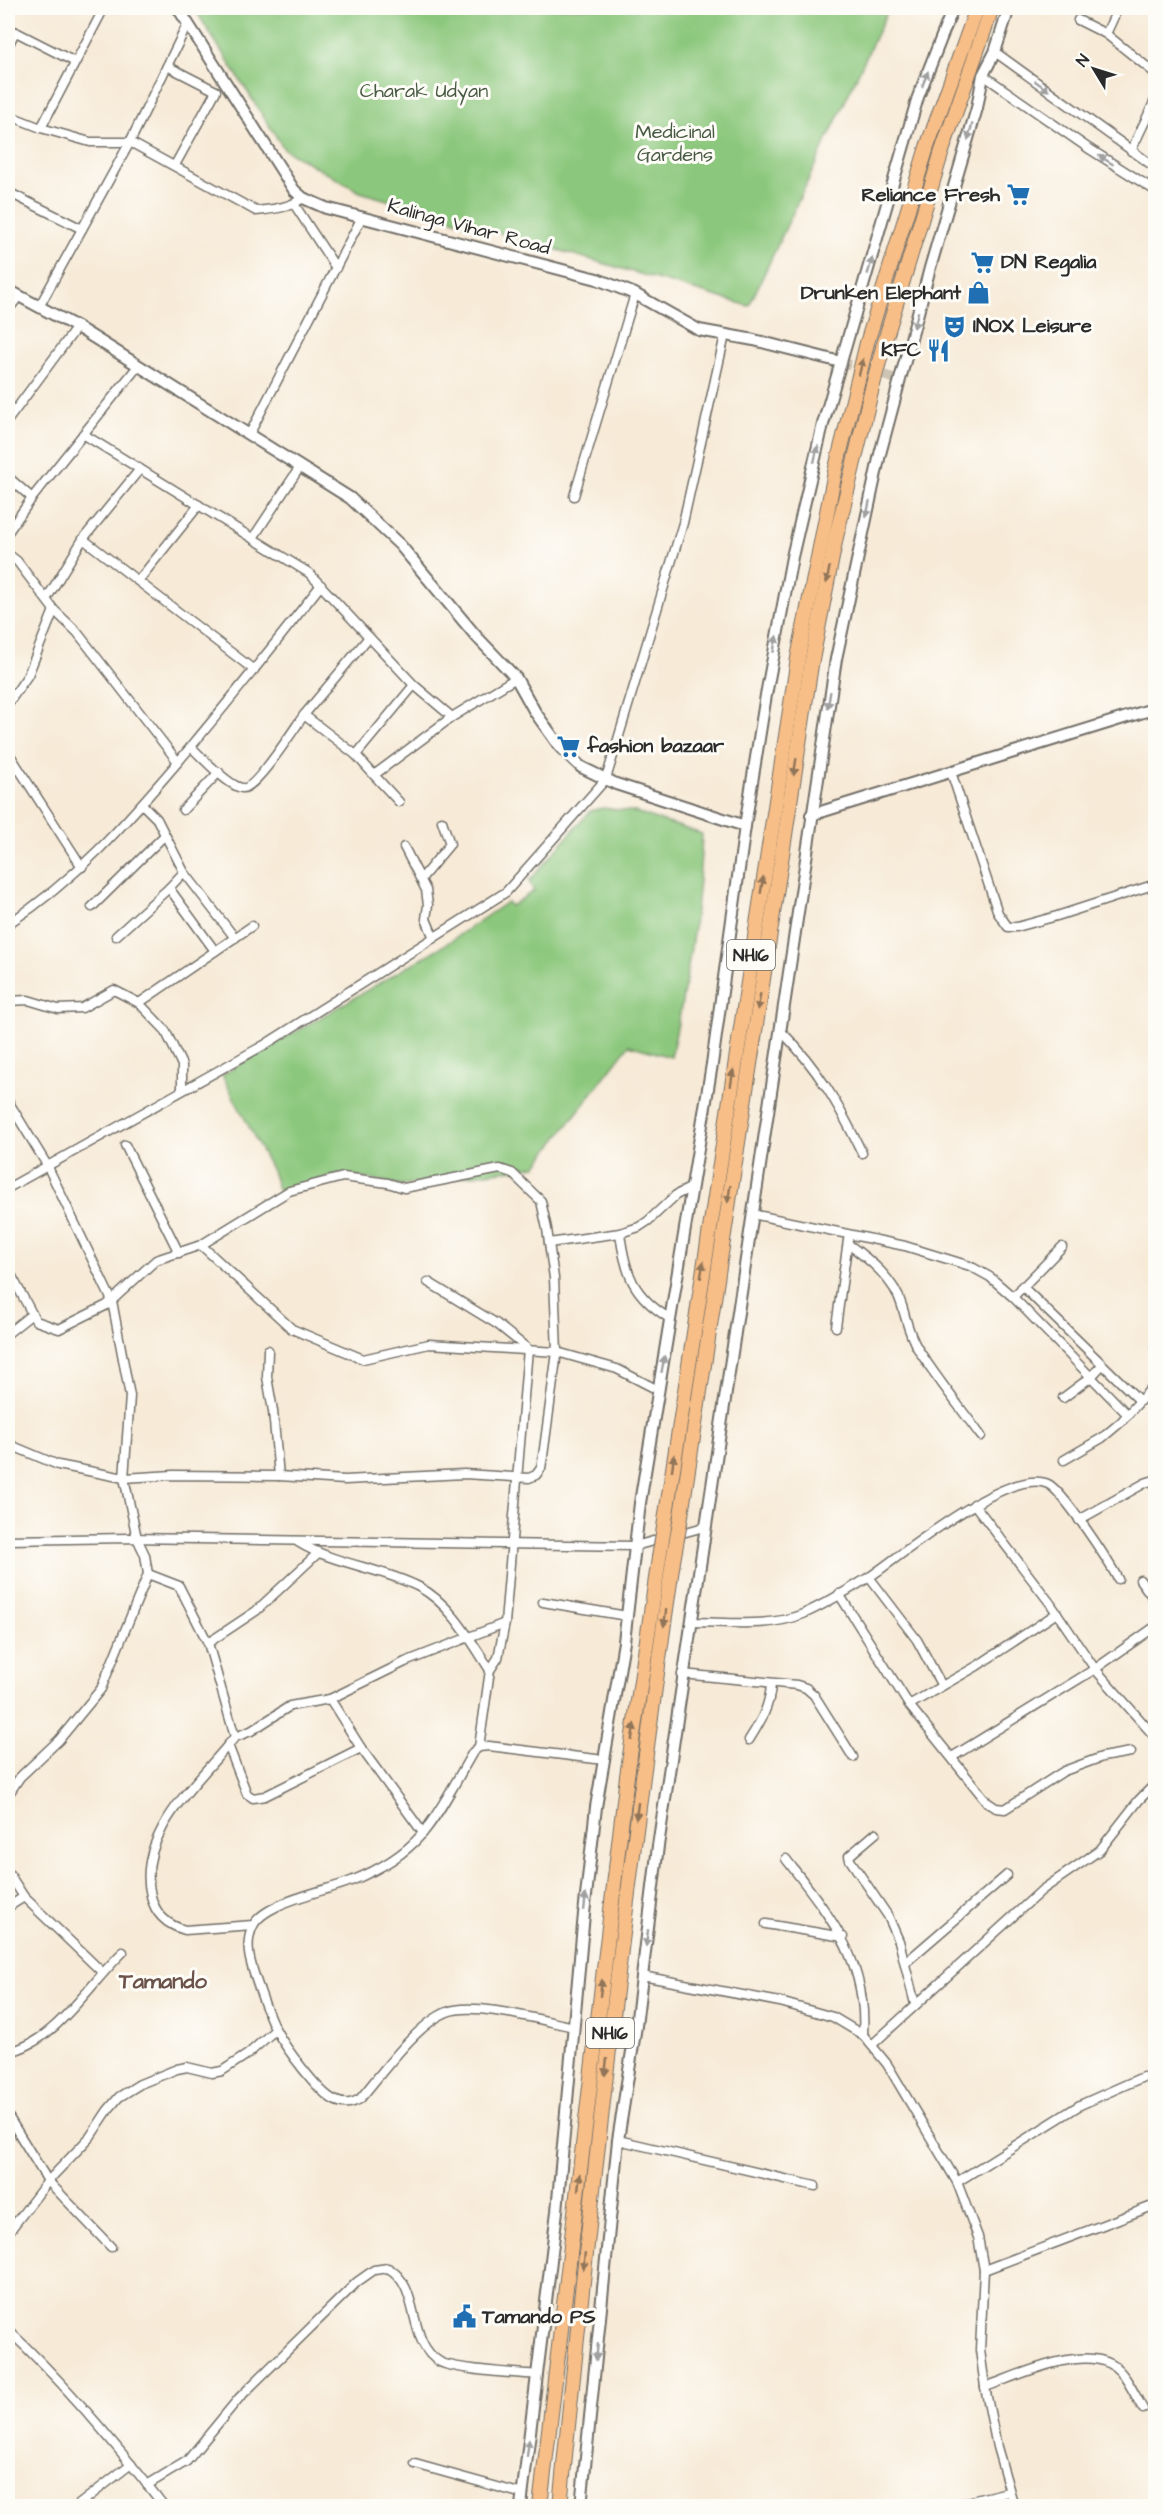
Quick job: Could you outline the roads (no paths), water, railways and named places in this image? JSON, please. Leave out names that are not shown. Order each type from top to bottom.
[{"type":"highway","name":"NH16","points":[[540,2506],[627,1776],[798,658],[833,483],[867,343],[927,147],[977,8]]},
{"type":"highway","name":"NH16","points":[[560,2506],[614,1998],[641,1780],[811,665],[836,537],[883,347],[942,151],[992,8]]},
{"type":"street","points":[[41,128],[104,8]]},
{"type":"street","name":"Kalinga Vihar Road","points":[[178,8],[299,201],[597,279],[635,294],[699,330],[754,340],[841,362]]},
{"type":"street","points":[[521,2506],[557,2211],[584,1914],[604,1760],[627,1616],[658,1390],[712,1064],[745,826],[766,695],[792,557],[823,424],[918,97],[953,8]]},
{"type":"street","points":[[582,2506],[618,2140],[682,1674],[836,659],[874,481],[930,268],[977,108],[983,75],[994,52],[1009,8]]},
{"type":"street","points":[[1106,34],[1118,8]]},
{"type":"street","points":[[1078,20],[1106,34],[1155,74]]},
{"type":"street","points":[[39,307],[130,142],[188,23]]},
{"type":"street","points":[[8,46],[11,30],[75,62]]},
{"type":"street","points":[[994,52],[1155,168]]},
{"type":"street","points":[[167,66],[216,90],[175,165]]},
{"type":"street","points":[[983,75],[1088,148],[1155,191]]},
{"type":"street","points":[[1131,151],[1155,98]]},
{"type":"street","points":[[8,115],[41,128],[90,142],[130,142],[256,211],[276,209],[299,201],[336,268]]},
{"type":"street","points":[[8,192],[82,229]]},
{"type":"street","points":[[249,435],[362,218]]},
{"type":"street","points":[[8,290],[77,327],[350,498],[400,545],[476,636],[516,678],[535,712],[560,747],[581,767],[606,779],[745,826]]},
{"type":"street","points":[[574,496],[635,294]]},
{"type":"street","points":[[8,310],[19,296]]},
{"type":"street","points":[[8,420],[77,327]]},
{"type":"street","points":[[8,1188],[266,1044],[506,892],[606,779],[683,523],[725,335]]},
{"type":"street","points":[[8,532],[32,498],[138,366]]},
{"type":"street","points":[[83,434],[309,573],[414,685],[452,717]]},
{"type":"street","points":[[253,538],[300,467]]},
{"type":"street","points":[[46,598],[83,539],[140,469]]},
{"type":"street","points":[[8,477],[32,498]]},
{"type":"street","points":[[138,581],[199,505]]},
{"type":"street","points":[[83,539],[254,669]]},
{"type":"street","points":[[8,554],[17,561],[54,610],[77,632],[178,762]]},
{"type":"street","points":[[8,924],[42,902],[82,867],[143,805],[321,585]]},
{"type":"street","points":[[8,704],[28,675],[54,610]]},
{"type":"street","points":[[191,747],[242,789],[250,786],[304,715],[369,637]]},
{"type":"street","points":[[374,774],[452,717],[516,678]]},
{"type":"street","points":[[356,754],[414,685]]},
{"type":"street","points":[[811,815],[1155,708]]},
{"type":"street","points":[[304,715],[356,754],[399,802]]},
{"type":"street","points":[[8,752],[82,867]]},
{"type":"street","points":[[8,771],[16,766]]},
{"type":"street","points":[[183,810],[219,772]]},
{"type":"street","points":[[951,772],[998,913],[1008,927],[1017,927],[1047,919],[1155,884]]},
{"type":"street","points":[[143,805],[157,819],[184,872],[235,938]]},
{"type":"street","points":[[421,879],[450,844],[442,821]]},
{"type":"street","points":[[92,907],[165,835]]},
{"type":"street","points":[[404,847],[428,897],[426,922],[434,938]]},
{"type":"street","points":[[116,936],[184,872]]},
{"type":"street","points":[[169,888],[215,951]]},
{"type":"street","points":[[139,1003],[252,926]]},
{"type":"street","points":[[8,1001],[28,1000],[58,1009],[82,1008],[114,990],[139,1003],[165,1030],[182,1065],[182,1090]]},
{"type":"street","points":[[780,1030],[798,1048],[835,1098],[862,1153]]},
{"type":"street","points":[[8,1101],[47,1165],[112,1301],[130,1396],[124,1478],[138,1538],[145,1554],[148,1574],[101,1689],[59,1740],[20,1777],[8,1795]]},
{"type":"street","points":[[125,1145],[179,1252]]},
{"type":"street","points":[[8,1269],[36,1321],[59,1329],[112,1301],[156,1260],[201,1245],[289,1191],[343,1177],[388,1183],[404,1188],[500,1169],[512,1173],[541,1201],[554,1278],[557,1352],[541,1468],[536,1475],[529,1478],[464,1474],[345,1480],[279,1476],[173,1475],[124,1478],[58,1465],[8,1444]]},
{"type":"street","points":[[549,1243],[620,1233],[648,1221],[670,1200],[690,1188]]},
{"type":"street","points":[[752,1214],[905,1246],[970,1266],[990,1277],[1013,1297],[1128,1415]]},
{"type":"street","points":[[620,1233],[623,1256],[633,1285],[656,1310],[669,1318]]},
{"type":"street","points":[[836,1327],[848,1234]]},
{"type":"street","points":[[848,1244],[865,1256],[896,1292],[908,1330],[919,1350],[981,1436]]},
{"type":"street","points":[[201,1245],[292,1329],[363,1359],[429,1344],[557,1352],[617,1369],[658,1390]]},
{"type":"street","points":[[1013,1297],[1062,1247]]},
{"type":"street","points":[[428,1281],[497,1324],[528,1349]]},
{"type":"street","points":[[1022,1286],[1140,1400]]},
{"type":"street","points":[[8,1333],[32,1314]]},
{"type":"street","points":[[479,1748],[490,1670],[498,1658],[505,1623],[528,1349]]},
{"type":"street","points":[[268,1350],[267,1377],[273,1411],[279,1476]]},
{"type":"street","points":[[1063,1398],[1091,1377],[1102,1365]]},
{"type":"street","points":[[1064,1460],[1102,1438],[1128,1415],[1155,1383]]},
{"type":"street","points":[[691,1622],[749,1623],[783,1620],[803,1614],[869,1577],[974,1504],[1016,1486],[1037,1482],[1048,1484],[1079,1520],[1118,1579]]},
{"type":"street","points":[[1079,1520],[1144,1483],[1151,1482],[1155,1485]]},
{"type":"street","points":[[974,1504],[1057,1613],[1095,1669],[1155,1738]]},
{"type":"street","points":[[8,1540],[138,1538],[635,1546],[704,1527]]},
{"type":"street","points":[[298,1542],[317,1554],[418,1587],[435,1598],[469,1636],[490,1670]]},
{"type":"street","points":[[208,1643],[256,1611],[317,1554]]},
{"type":"street","points":[[148,1574],[179,1586],[208,1643],[235,1737]]},
{"type":"street","points":[[869,1577],[917,1640],[942,1686]]},
{"type":"street","points":[[1140,1580],[1155,1602]]},
{"type":"street","points":[[839,1594],[909,1705],[987,1802],[996,1808],[1005,1809],[1064,1771],[1102,1756],[1131,1752]]},
{"type":"street","points":[[543,1602],[627,1616]]},
{"type":"street","points":[[909,1705],[977,1666],[1057,1613]]},
{"type":"street","points":[[253,1925],[185,1930],[164,1920],[154,1908],[147,1881],[155,1840],[173,1810],[235,1737],[251,1731],[290,1706],[330,1699],[405,1662],[505,1623]]},
{"type":"street","points":[[951,1757],[1095,1669],[1155,1626]]},
{"type":"street","points":[[682,1674],[806,1688],[814,1695],[853,1757]]},
{"type":"street","points":[[749,1740],[764,1717],[770,1701],[771,1684]]},
{"type":"street","points":[[330,1699],[361,1748],[423,1833]]},
{"type":"street","points":[[228,1745],[247,1794],[253,1798],[265,1796],[361,1748]]},
{"type":"street","points":[[574,2027],[473,2008],[449,2011],[436,2018],[418,2033],[360,2099],[351,2104],[332,2099],[292,2054],[275,2030],[249,1954],[249,1939],[253,1925],[262,1914],[351,1881],[406,1850],[423,1833],[473,1752],[479,1748],[489,1746],[604,1760]]},
{"type":"street","points":[[8,1781],[20,1777]]},
{"type":"street","points":[[873,2044],[1042,1890],[1100,1850],[1155,1783]]},
{"type":"street","points":[[876,1833],[853,1851],[849,1860],[888,1916],[899,1941],[915,2004]]},
{"type":"street","points":[[786,1859],[843,1937],[859,1982],[864,2015],[863,2035]]},
{"type":"street","points":[[8,1872],[24,1897],[102,1972]]},
{"type":"street","points":[[905,1963],[1007,1875]]},
{"type":"street","points":[[8,1907],[24,1897]]},
{"type":"street","points":[[766,1924],[843,1937]]},
{"type":"street","points":[[8,2052],[28,2046],[44,2037],[123,1952]]},
{"type":"street","points":[[642,1977],[780,2002],[832,2017],[863,2035],[873,2044],[957,2182],[978,2236],[984,2270],[980,2350],[985,2387],[1008,2492],[1014,2506]]},
{"type":"street","points":[[8,2233],[48,2181],[83,2146],[119,2097],[140,2084],[177,2068],[187,2067],[212,2073],[222,2071],[248,2054],[275,2030]]},
{"type":"street","points":[[957,2182],[1080,2104],[1143,2077]]},
{"type":"street","points":[[8,2116],[48,2181],[111,2247]]},
{"type":"street","points":[[618,2140],[815,2186]]},
{"type":"street","points":[[984,2270],[1150,2207]]},
{"type":"street","points":[[147,2486],[187,2461],[239,2398],[357,2282],[374,2270],[388,2268],[399,2274],[405,2284],[417,2326],[429,2351],[440,2362],[454,2366],[537,2375]]},
{"type":"street","points":[[8,2330],[41,2360],[131,2464],[164,2506]]},
{"type":"street","points":[[985,2387],[1076,2357],[1095,2359],[1111,2364],[1124,2375],[1143,2409]]},
{"type":"street","points":[[77,2506],[131,2464]]},
{"type":"street","points":[[415,2464],[523,2494]]},
{"type":"street","points":[[950,2506],[1008,2492]]},
{"type":"tunnel","points":[[841,362],[899,380]]},
{"type":"place","name":"Reliance Fresh","points":[[1018,195]]},
{"type":"place","name":"DN Regalia","points":[[983,262]]},
{"type":"place","name":"Drunken Elephant","points":[[979,293]]},
{"type":"place","name":"INOX Leisure","points":[[955,326]]},
{"type":"place","name":"KFC","points":[[939,350]]},
{"type":"place","name":"fashion bazaar","points":[[569,746]]},
{"type":"place","name":"Tamando PS","points":[[464,2317]]},
{"type":"district","name":"Tamando","points":[[163,1981]]},
{"type":"park label","name":"Charak Udyan","points":[[424,91]]},
{"type":"park label","name":"Medicinal Gardens","points":[[675,144]]}]
